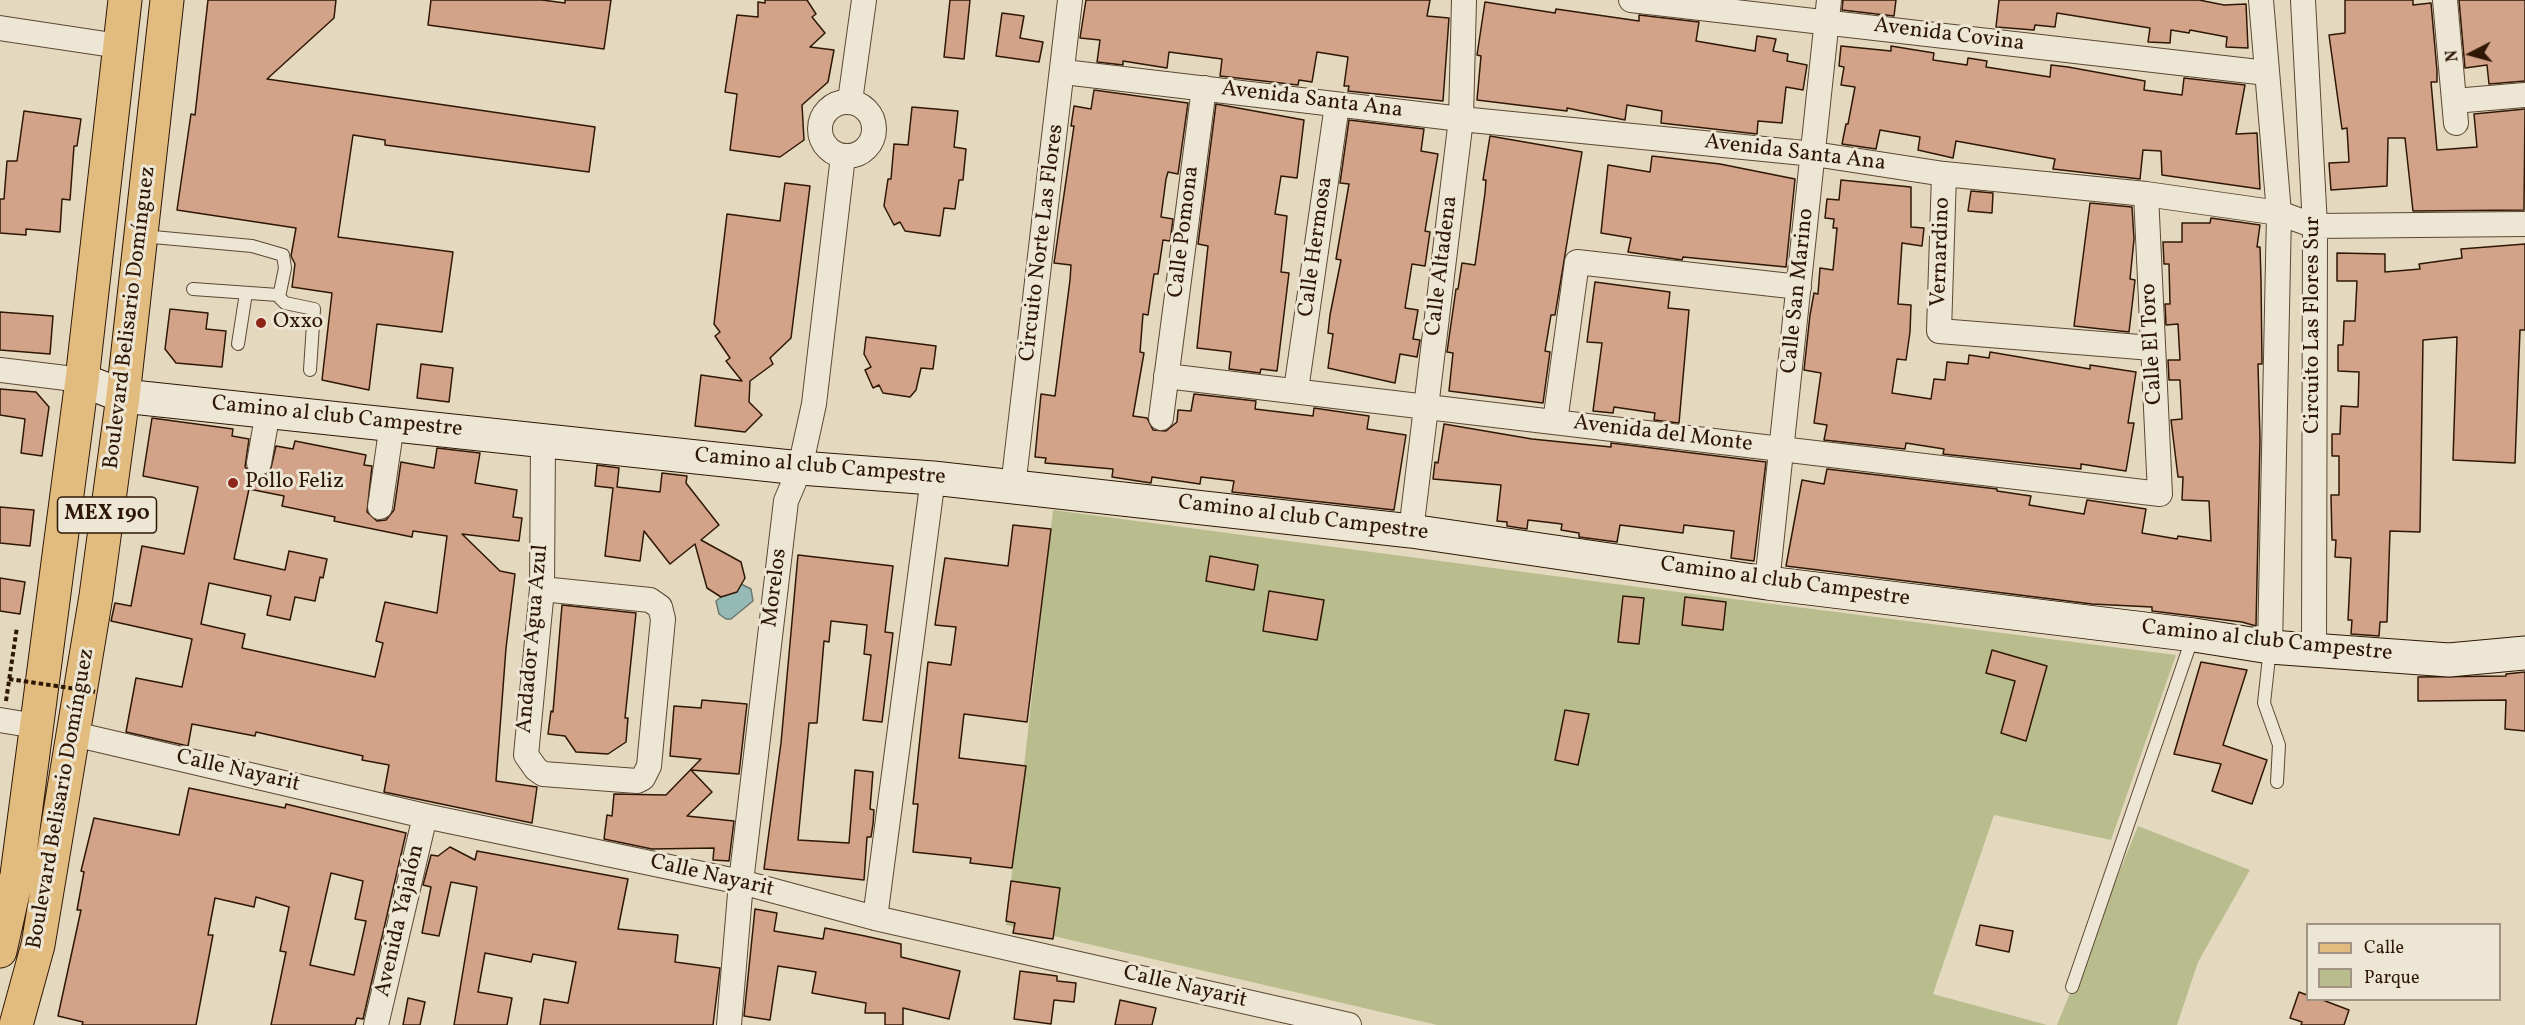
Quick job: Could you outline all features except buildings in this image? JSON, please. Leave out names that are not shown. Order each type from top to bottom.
[{"type":"main road","name":"Boulevard Belisario Domínguez","points":[[0,951],[8,873],[36,726],[82,380],[125,0]]},
{"type":"main road","name":"Boulevard Belisario Domínguez","points":[[16,1025],[38,945],[96,596],[123,396],[167,0]]},
{"type":"main road","name":"Camino al club Campestre","points":[[82,380],[123,396],[800,468],[933,478],[1411,531],[1767,583],[2270,646],[2449,660],[2525,653]]},
{"type":"street","points":[[850,101],[864,0]]},
{"type":"street","name":"Circuito Norte Las Flores","points":[[1013,487],[1064,72],[1070,0]]},
{"type":"street","name":"Calle Altadena","points":[[1411,531],[1461,120],[1464,0]]},
{"type":"street","name":"Avenida Covina","points":[[1631,0],[1828,11],[2267,73]]},
{"type":"street","name":"Circuito Las Flores Sur","points":[[2261,0],[2278,213],[2270,646]]},
{"type":"street","name":"Circuito Las Flores Sur","points":[[2303,0],[2315,226],[2314,650]]},
{"type":"street","points":[[2445,0],[2455,112],[2525,96]]},
{"type":"street","name":"Calle San Marino","points":[[1767,583],[1828,11]]},
{"type":"street","points":[[0,28],[119,46]]},
{"type":"street","name":"Avenida Santa Ana","points":[[1064,72],[1461,120],[1814,154],[1944,174],[2146,194],[2278,213],[2315,226],[2525,224]]},
{"type":"street","name":"Calle Pomona","points":[[1161,418],[1204,88]]},
{"type":"street","points":[[850,101],[867,110],[872,118],[873,137],[862,152],[843,156],[827,147],[819,130],[821,121],[832,106],[850,101]]},
{"type":"street","name":"Calle Hermosa","points":[[1296,390],[1337,105]]},
{"type":"street","name":"Morelos","points":[[729,1025],[741,882],[786,501],[800,468],[814,404],[843,156]]},
{"type":"street","name":"Vernardino","points":[[1944,174],[1940,331],[2152,348]]},
{"type":"street","name":"Calle El Toro","points":[[2146,194],[2160,494]]},
{"type":"street","points":[[1555,422],[1577,262],[1799,287]]},
{"type":"street","points":[[0,370],[82,380]]},
{"type":"street","name":"Avenida del Monte","points":[[1166,376],[2160,494]]},
{"type":"street","points":[[259,463],[268,411]]},
{"type":"street","points":[[380,507],[392,424]]},
{"type":"street","name":"Andador Agua Azul","points":[[542,588],[650,600],[660,607],[663,619],[647,772],[643,778],[631,782],[543,774],[530,763],[525,746],[542,588],[543,439]]},
{"type":"street","points":[[875,918],[933,478]]},
{"type":"street","points":[[0,720],[36,726]]},
{"type":"street","name":"Calle Nayarit","points":[[74,734],[425,816],[741,882],[875,918],[1349,1025]]},
{"type":"street","name":"Avenida Yajalón","points":[[376,1025],[425,816]]},
{"type":"lane","points":[[141,236],[252,246],[278,252],[284,257],[285,262],[279,295],[285,303],[314,307],[310,370]]},
{"type":"lane","points":[[193,289],[279,295]]},
{"type":"lane","points":[[238,344],[246,293]]},
{"type":"lane","points":[[2072,987],[2194,635]]},
{"type":"lane","points":[[2270,646],[2264,703],[2279,745],[2277,782]]},
{"type":"path","points":[[17,627],[9,679],[97,692]]},
{"type":"green space","points":[[1053,510],[2176,655],[2111,840],[1994,815],[1933,994],[2047,1025],[1437,1025],[1006,925]]},
{"type":"green space","points":[[2138,826],[2250,870],[2198,962],[2177,1025],[2057,1025]]},
{"type":"water","points":[[739,583],[751,589],[753,601],[731,619],[726,619],[719,614],[716,601]]},
{"type":"place","name":"Oxxo","points":[[261,323]]},
{"type":"place","name":"Pollo Feliz","points":[[233,483]]}]
